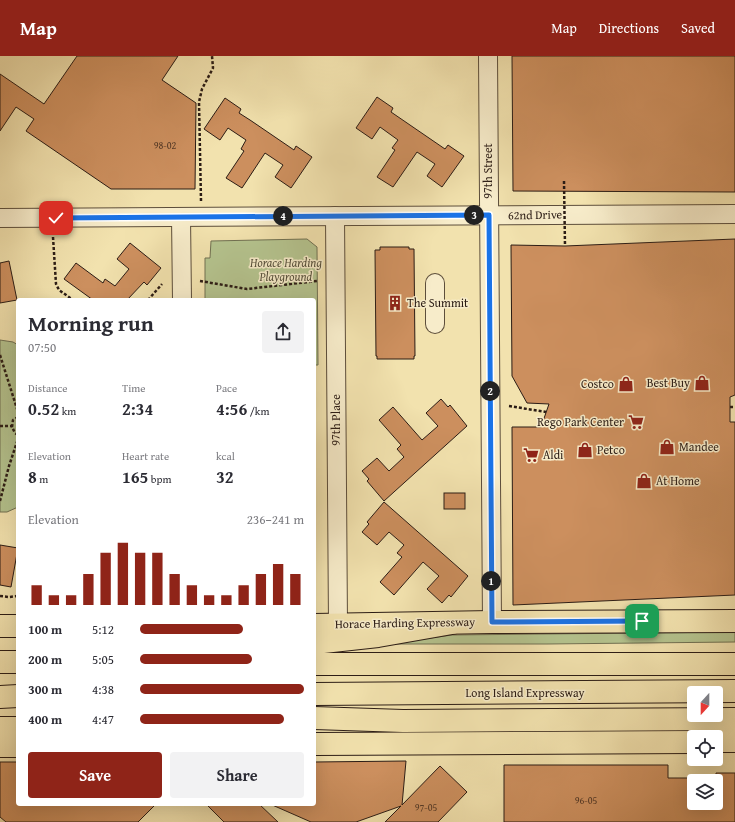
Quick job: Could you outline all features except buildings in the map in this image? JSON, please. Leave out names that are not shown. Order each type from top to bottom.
[{"type":"main road","name":"Horace Harding Expressway","points":[[316,624],[735,621]]},
{"type":"main road","points":[[316,643],[378,636],[452,623]]},
{"type":"main road","points":[[0,626],[16,626]]},
{"type":"main road","points":[[0,662],[16,662]]},
{"type":"main road","points":[[316,664],[735,664]]},
{"type":"main road","name":"Long Island Expressway","points":[[316,694],[734,691]]},
{"type":"main road","points":[[0,696],[16,696]]},
{"type":"main road","points":[[0,711],[16,711]]},
{"type":"main road","points":[[316,718],[403,721]]},
{"type":"main road","points":[[316,725],[403,721],[735,719]]},
{"type":"main road","points":[[0,728],[16,728]]},
{"type":"main road","points":[[723,741],[735,742]]},
{"type":"main road","points":[[316,744],[687,742]]},
{"type":"main road","points":[[0,746],[16,746]]},
{"type":"street","name":"97th Street","points":[[488,56],[492,622]]},
{"type":"street","name":"62nd Drive","points":[[0,218],[735,214]]},
{"type":"street","name":"97th Place","points":[[335,216],[338,624]]},
{"type":"street","points":[[181,217],[182,298]]},
{"type":"street","points":[[435,283],[435,324]]},
{"type":"path","points":[[201,201],[199,102],[202,89],[213,68],[212,56]]},
{"type":"path","points":[[564,181],[565,246]]},
{"type":"path","points":[[53,237],[56,284],[59,290],[69,298]]},
{"type":"path","points":[[200,281],[247,289],[317,281]]},
{"type":"path","points":[[150,298],[162,284]]},
{"type":"path","points":[[0,355],[16,406]]},
{"type":"path","points":[[509,406],[546,412]]},
{"type":"path","points":[[730,407],[735,407]]},
{"type":"path","points":[[16,418],[12,426],[16,434]]},
{"type":"path","points":[[0,426],[12,426]]},
{"type":"path","points":[[0,501],[16,445]]},
{"type":"path","points":[[0,596],[9,598],[16,597]]},
{"type":"green space","name":"Horace Harding Playground","points":[[307,239],[317,247],[318,365],[316,365],[316,298],[205,298],[205,258],[210,258],[211,241]]},
{"type":"green space","points":[[0,340],[16,344],[16,508],[7,512],[0,512]]},
{"type":"green space","points":[[735,632],[735,642],[387,644],[452,635]]},
{"type":"place","name":"The Summit","points":[[395,303]]},
{"type":"place","name":"Best Buy","points":[[702,383]]},
{"type":"place","name":"Costco","points":[[626,384]]},
{"type":"place","name":"Rego Park Center","points":[[636,422]]},
{"type":"place","name":"Mandee","points":[[667,447]]},
{"type":"place","name":"Petco","points":[[585,450]]},
{"type":"place","name":"Aldi","points":[[531,455]]},
{"type":"place","name":"At Home","points":[[644,481]]},
{"type":"route","points":[[56,218],[489,215],[492,622],[642,621]]}]
